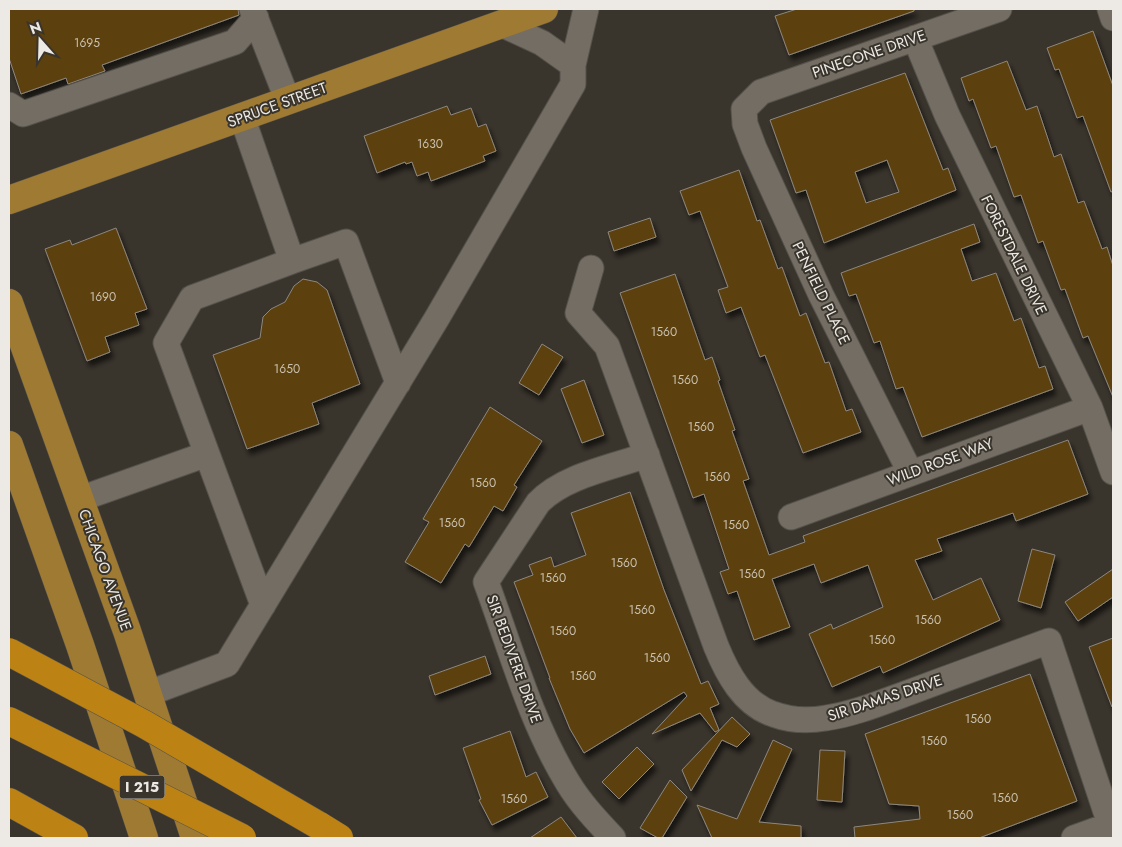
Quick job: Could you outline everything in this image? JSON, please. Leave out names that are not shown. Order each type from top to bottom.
[{"type":"highway","points":[[9,652],[144,724],[329,832]]},
{"type":"highway","name":"I 215","points":[[9,721],[242,838]]},
{"type":"highway","points":[[9,802],[74,838]]},
{"type":"main road","name":"SPRUCE STREET","points":[[9,200],[544,9]]},
{"type":"main road","name":"CHICAGO AVENUE","points":[[9,303],[127,631],[195,838]]},
{"type":"main road","points":[[9,445],[80,645],[144,838]]},
{"type":"lane","points":[[147,694],[227,664],[398,383],[573,84],[573,65],[586,9]]},
{"type":"lane","name":"PINECONE DRIVE","points":[[744,109],[761,92],[999,9]]},
{"type":"lane","points":[[1110,9],[1113,18]]},
{"type":"lane","points":[[254,14],[288,101]]},
{"type":"lane","points":[[9,105],[23,114],[235,42],[254,14]]},
{"type":"lane","points":[[501,24],[542,43],[573,65]]},
{"type":"lane","name":"FORESTDALE DRIVE","points":[[915,38],[951,123],[1090,408],[1113,472]]},
{"type":"lane","name":"PENFIELD PLACE","points":[[744,109],[748,134],[761,166],[821,295],[910,472]]},
{"type":"lane","points":[[242,117],[292,261]]},
{"type":"lane","points":[[263,605],[166,343],[192,298],[346,242],[398,383]]},
{"type":"lane","name":"SIR DAMAS DRIVE","points":[[591,268],[578,313],[607,346],[726,671],[742,692],[758,706],[773,714],[798,719],[825,718],[890,699],[1049,641],[1112,829]]},
{"type":"lane","name":"WILD ROSE WAY","points":[[791,517],[910,472],[1090,408]]},
{"type":"lane","points":[[80,499],[207,454]]},
{"type":"lane","name":"SIR BEDIVERE DRIVE","points":[[613,838],[590,813],[568,784],[552,754],[537,722],[486,582],[538,503],[548,492],[562,484],[647,455]]},
{"type":"lane","points":[[1074,838],[1112,829]]},
{"type":"building","points":[[9,9],[238,9],[239,15],[102,65],[105,71],[68,84],[66,78],[21,94],[9,58]]},
{"type":"building","points":[[797,9],[914,9],[914,11],[789,55],[775,16]]},
{"type":"building","points":[[1093,31],[1113,86],[1113,191],[1111,192],[1083,116],[1077,118],[1059,69],[1055,70],[1047,48]]},
{"type":"building","points":[[1007,61],[1026,110],[1037,106],[1054,157],[1061,154],[1078,203],[1084,201],[1102,249],[1107,247],[1113,266],[1113,397],[1088,336],[1083,338],[1065,289],[1061,290],[1043,241],[1038,243],[1021,195],[1014,197],[996,146],[991,148],[973,99],[969,101],[961,78]]},
{"type":"building","points":[[905,73],[943,170],[948,168],[956,190],[824,243],[806,190],[796,193],[770,120]],"holes":[[[887,160],[899,192],[866,203],[855,172]]]},
{"type":"building","points":[[447,106],[451,115],[471,108],[478,127],[486,124],[496,151],[483,156],[485,161],[431,181],[428,172],[417,176],[412,162],[406,164],[405,162],[377,173],[364,136]]},
{"type":"building","points":[[739,170],[757,221],[760,220],[778,269],[782,267],[800,316],[806,313],[825,363],[829,362],[846,411],[852,409],[861,432],[803,453],[765,355],[760,357],[741,307],[726,313],[718,290],[728,287],[700,211],[689,215],[680,191]]},
{"type":"building","points":[[650,218],[656,237],[614,251],[608,232]]},
{"type":"building","points":[[974,224],[980,242],[961,249],[972,281],[996,273],[1014,321],[1021,318],[1039,368],[1045,366],[1053,389],[922,437],[903,387],[896,389],[880,341],[874,343],[856,294],[849,296],[841,273]]},
{"type":"building","points":[[116,228],[147,309],[135,313],[139,325],[105,337],[110,352],[87,361],[45,249],[70,240],[72,245]]},
{"type":"building","points":[[675,274],[705,360],[712,357],[720,380],[718,381],[735,430],[732,431],[749,479],[743,481],[769,555],[805,542],[803,536],[1068,440],[1088,494],[1016,521],[1013,513],[937,539],[942,551],[915,560],[933,600],[981,578],[1000,620],[883,673],[880,666],[832,687],[809,634],[831,624],[833,629],[883,607],[868,565],[821,583],[814,564],[772,579],[790,627],[754,640],[737,591],[728,594],[720,572],[729,569],[704,494],[693,498],[620,293]]},
{"type":"building","points":[[303,279],[317,282],[327,290],[360,384],[312,403],[319,424],[247,449],[213,355],[260,338],[263,317],[271,309],[285,302],[294,286]]},
{"type":"building","points":[[542,344],[563,357],[539,395],[519,383]]},
{"type":"building","points":[[584,380],[604,435],[582,443],[561,389]]},
{"type":"building","points":[[490,407],[542,441],[514,485],[517,487],[503,511],[494,506],[469,547],[465,544],[441,583],[405,562],[429,522],[423,519]]},
{"type":"building","points":[[630,492],[664,590],[701,684],[708,681],[719,704],[710,708],[719,730],[715,732],[700,713],[652,734],[687,696],[684,692],[584,753],[570,729],[549,678],[514,582],[533,575],[529,565],[551,557],[554,567],[586,555],[571,513]]},
{"type":"building","points":[[1032,549],[1055,555],[1041,608],[1018,601]]},
{"type":"building","points":[[1113,569],[1113,597],[1078,621],[1065,602]]},
{"type":"building","points":[[1113,638],[1113,706],[1112,707],[1089,647]]},
{"type":"building","points":[[485,656],[491,674],[435,695],[429,676]]},
{"type":"building","points":[[1030,674],[1077,801],[979,838],[855,838],[854,827],[920,819],[919,806],[889,804],[865,734]]},
{"type":"building","points":[[732,717],[750,734],[737,747],[722,740],[691,791],[682,770]]},
{"type":"building","points":[[510,731],[526,777],[536,772],[548,797],[492,825],[479,800],[481,799],[463,748]]},
{"type":"building","points":[[773,740],[792,749],[759,822],[801,826],[801,838],[712,838],[697,805],[737,819]]},
{"type":"building","points":[[637,747],[654,764],[619,799],[602,782]]},
{"type":"building","points":[[820,750],[845,751],[842,802],[817,800]]},
{"type":"building","points":[[670,780],[687,797],[662,838],[658,838],[640,828]]},
{"type":"building","points":[[561,817],[577,838],[530,838]]}]
